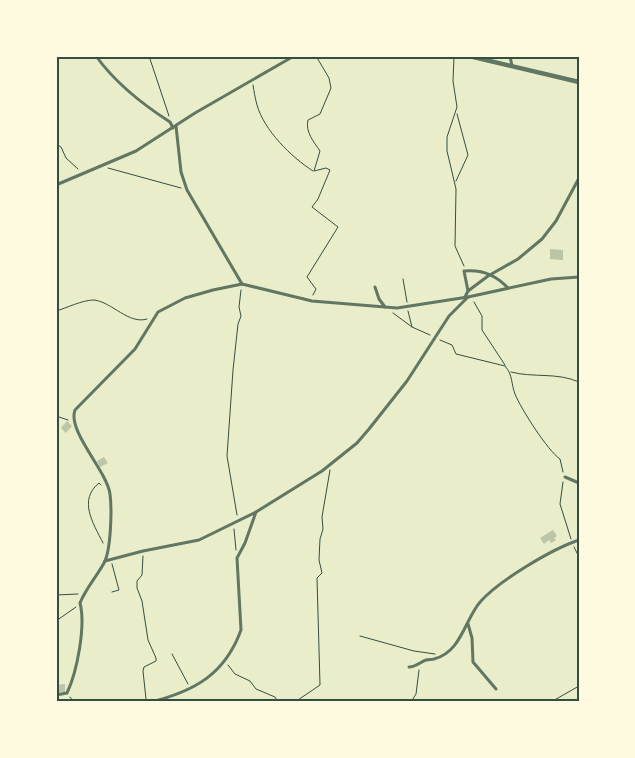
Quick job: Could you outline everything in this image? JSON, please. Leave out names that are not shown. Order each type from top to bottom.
[{"type":"street","points":[[96,56],[112,76],[138,100],[175,127],[181,172],[187,190],[242,284]]},
{"type":"street","points":[[56,185],[136,151],[251,79],[294,56]]},
{"type":"street","points":[[469,56],[579,82]]},
{"type":"street","points":[[510,56],[512,66]]},
{"type":"street","points":[[468,291],[490,274],[518,258],[542,239],[556,221],[579,178]]},
{"type":"street","points":[[105,561],[142,551],[199,540],[256,512],[330,465],[369,429],[406,381],[449,316],[467,297],[468,291],[464,271],[475,270],[490,274],[500,278],[508,288]]},
{"type":"street","points":[[56,695],[67,693],[76,673],[84,618],[80,603],[105,561],[110,537],[109,490],[74,420],[75,410],[135,349],[158,312],[185,298],[242,284],[312,301],[386,307],[407,306],[474,296],[551,278],[579,277]]},
{"type":"street","points":[[375,287],[379,299],[386,307]]},
{"type":"street","points":[[565,477],[579,483]]},
{"type":"street","points":[[151,702],[179,693],[215,674],[225,661],[241,630],[236,558],[245,543],[256,512]]},
{"type":"street","points":[[409,667],[441,656],[456,643],[484,598],[536,560],[560,546],[578,540]]},
{"type":"street","points":[[468,624],[472,638],[473,662],[496,689]]},
{"type":"street","points":[[66,683],[72,680]]},
{"type":"path","points":[[149,56],[159,80],[170,122]]},
{"type":"path","points":[[314,171],[320,151],[312,140],[307,124],[308,120],[320,114],[331,84],[316,56]]},
{"type":"path","points":[[454,56],[453,81],[456,113],[468,155],[466,163],[455,182]]},
{"type":"path","points":[[251,79],[256,104],[264,122],[296,157],[314,171]]},
{"type":"path","points":[[456,113],[447,139],[447,151],[455,182],[457,201],[455,246],[463,262],[464,271]]},
{"type":"path","points":[[56,144],[61,147],[66,158],[82,175]]},
{"type":"path","points":[[101,167],[187,190]]},
{"type":"path","points":[[312,301],[316,289],[307,277],[338,227],[312,207],[318,199],[330,170],[326,168],[314,171]]},
{"type":"path","points":[[403,279],[412,327]]},
{"type":"path","points":[[239,520],[227,456],[236,343],[241,316],[239,307],[242,284]]},
{"type":"path","points":[[474,296],[476,307],[482,316],[482,330],[510,372],[515,394],[546,444],[560,459],[565,477],[560,504],[572,542],[579,557]]},
{"type":"path","points":[[56,311],[94,300],[106,302],[120,314],[142,321],[158,312]]},
{"type":"path","points":[[386,307],[412,327],[448,342],[456,354],[505,366]]},
{"type":"path","points":[[510,372],[530,376],[558,374],[579,382]]},
{"type":"path","points":[[56,416],[74,420]]},
{"type":"path","points":[[295,702],[320,685],[317,578],[322,573],[320,539],[323,529],[322,517],[330,465]]},
{"type":"path","points":[[108,552],[96,529],[87,503],[88,496],[99,483],[109,490]]},
{"type":"path","points":[[233,523],[236,558]]},
{"type":"path","points":[[568,529],[578,540]]},
{"type":"path","points":[[142,551],[142,575],[137,581],[137,588],[142,601],[148,640],[156,661],[144,668],[143,671],[146,702]]},
{"type":"path","points":[[110,559],[119,590],[112,592]]},
{"type":"path","points":[[56,595],[84,594]]},
{"type":"path","points":[[56,621],[70,613],[80,603]]},
{"type":"path","points":[[360,636],[414,651],[441,656]]},
{"type":"path","points":[[172,654],[189,688]]},
{"type":"path","points":[[225,661],[235,674],[250,681],[256,689],[275,697],[278,702]]},
{"type":"path","points":[[411,702],[416,694],[420,664]]},
{"type":"path","points":[[551,702],[579,686]]},
{"type":"building","points":[[550,249],[563,250],[563,260],[550,259]]},
{"type":"building","points":[[67,421],[72,426],[66,433],[61,428]]},
{"type":"building","points":[[104,457],[108,463],[100,467],[97,461]]},
{"type":"building","points":[[553,530],[557,536],[554,538],[556,540],[551,543],[549,540],[544,544],[540,538]]},
{"type":"building","points":[[65,684],[65,692],[56,693],[56,685]]}]
